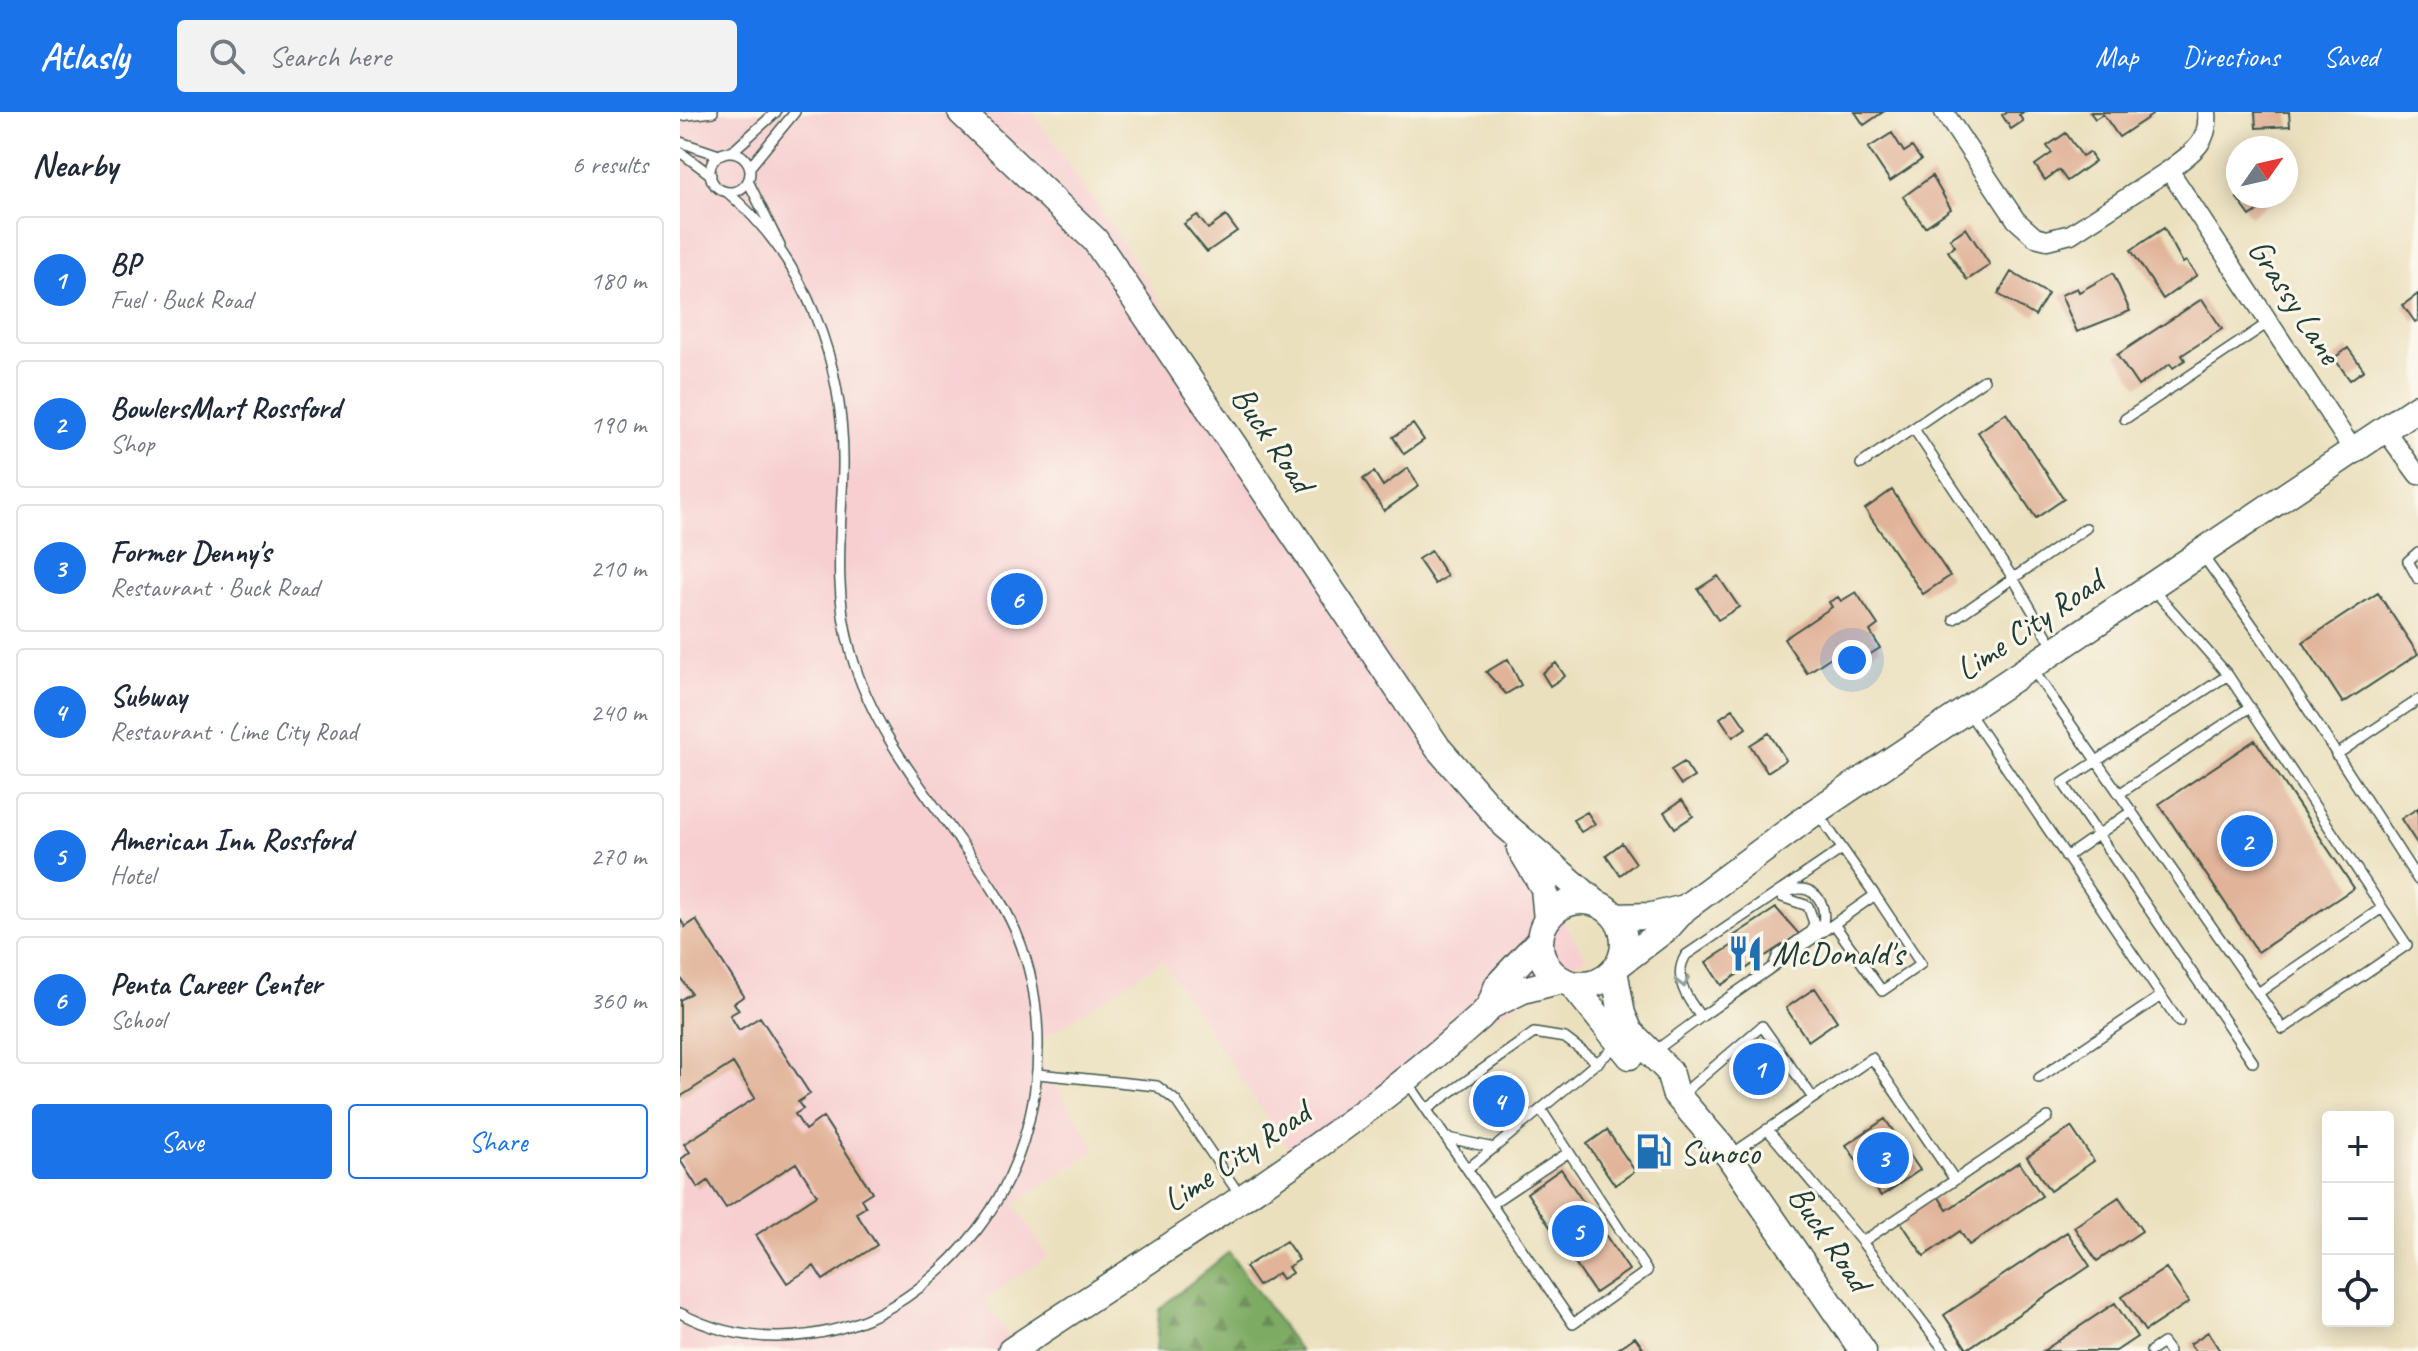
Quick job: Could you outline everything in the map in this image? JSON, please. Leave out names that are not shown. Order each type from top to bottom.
[{"type":"street","points":[[1944,112],[2016,220],[2035,237],[2047,240],[2062,239],[2169,170],[2203,142],[2207,112]]},
{"type":"street","name":"Buck Road","points":[[967,115],[1095,240],[1438,748],[1505,825],[1606,910]]},
{"type":"street","name":"Grassy Lane","points":[[2169,170],[2353,450]]},
{"type":"street","name":"Lime City Road","points":[[1616,968],[1667,928],[1685,908],[1816,811],[2418,407]]},
{"type":"street","points":[[2385,430],[2418,475]]},
{"type":"street","name":"Buck Road","points":[[1505,825],[1544,888],[1544,930]]},
{"type":"street","points":[[1567,903],[1606,910],[1624,945],[1616,968],[1597,983],[1567,982],[1543,959],[1544,930],[1567,903]]},
{"type":"street","name":"Lime City Road","points":[[1606,910],[1652,916],[1685,908]]},
{"type":"street","name":"Lime City Road","points":[[1490,1006],[1498,985],[1544,930]]},
{"type":"street","name":"Buck Road","points":[[1616,968],[1622,1014],[1630,1032],[1649,1055],[1669,1071],[1677,1095],[1729,1156],[1863,1351]]},
{"type":"street","name":"Buck Road","points":[[1567,982],[1665,1092],[1677,1095]]},
{"type":"street","name":"Lime City Road","points":[[1011,1351],[1407,1081],[1490,1006],[1523,990],[1567,982]]},
{"type":"lane","points":[[680,116],[713,112]]},
{"type":"lane","points":[[680,142],[719,155],[732,152],[776,112]]},
{"type":"lane","points":[[680,1313],[722,1330],[778,1338],[807,1336],[860,1322],[906,1298],[951,1260],[990,1213],[1020,1150],[1038,1074],[1039,1043],[1034,995],[1010,920],[993,888],[882,730],[851,655],[841,608],[837,562],[843,469],[838,399],[817,320],[781,249],[778,236],[748,181],[750,167],[795,112]]},
{"type":"lane","points":[[680,152],[711,175]]},
{"type":"lane","points":[[732,152],[744,158],[750,167]]},
{"type":"lane","points":[[719,155],[711,165],[715,185],[727,192],[781,249]]},
{"type":"lane","points":[[727,192],[738,190],[748,181]]},
{"type":"lane","points":[[2125,419],[2271,321]]},
{"type":"lane","points":[[1861,464],[1984,380]]},
{"type":"lane","points":[[1914,429],[2013,578],[2056,650]]},
{"type":"lane","points":[[1954,619],[2086,528]]},
{"type":"lane","points":[[2418,552],[2408,561],[2418,579]]},
{"type":"lane","points":[[2201,553],[2261,637],[2418,880]]},
{"type":"lane","points":[[2031,668],[2283,1029],[2407,945],[2228,675],[2151,587]]},
{"type":"lane","points":[[2228,675],[2063,783],[2253,1062]]},
{"type":"lane","points":[[2336,755],[2418,700]]},
{"type":"lane","points":[[2119,794],[2250,707]]},
{"type":"lane","points":[[1967,711],[2179,1022]]},
{"type":"lane","points":[[1816,811],[1921,964],[1882,991],[1834,924]]},
{"type":"lane","points":[[2066,857],[2132,811]]},
{"type":"lane","points":[[1701,1017],[1681,983],[1682,962],[1696,948],[1842,849]]},
{"type":"lane","points":[[1696,948],[1708,946],[1780,897],[1803,889],[1821,898],[1825,910],[1823,923],[1778,955],[1772,968]]},
{"type":"lane","points":[[1649,1055],[1875,895]]},
{"type":"lane","points":[[1780,897],[1791,897],[1808,906],[1814,923],[1810,932]]},
{"type":"lane","points":[[2258,993],[2382,908]]},
{"type":"lane","points":[[2039,1078],[2161,996]]},
{"type":"lane","points":[[1677,1095],[1762,1026],[1813,1098]]},
{"type":"lane","points":[[1427,1109],[1534,1033],[1565,1038],[1598,1063]]},
{"type":"lane","points":[[1467,1169],[1542,1111],[1620,1043]]},
{"type":"lane","points":[[1729,1156],[1872,1058],[1955,1180]]},
{"type":"lane","points":[[1038,1074],[1157,1086],[1176,1101],[1241,1197]]},
{"type":"lane","points":[[1407,1081],[1573,1324],[1647,1271],[1542,1111]]},
{"type":"lane","points":[[1862,1242],[2048,1117]]},
{"type":"lane","points":[[1767,1129],[1862,1242],[1945,1351]]},
{"type":"lane","points":[[1448,1138],[1494,1148]]},
{"type":"lane","points":[[1491,1204],[1569,1152]]},
{"type":"lane","points":[[2151,1351],[2163,1343],[2169,1351]]},
{"type":"shaded area","points":[[680,112],[1033,112],[1121,241],[1586,957],[1291,1153],[1162,960],[1030,1047],[1097,1149],[1014,1204],[1048,1256],[984,1299],[1018,1351],[680,1351]]},
{"type":"green space","points":[[1229,1252],[1300,1351],[1156,1351],[1159,1309]]},
{"type":"building","points":[[1855,112],[1883,112],[1864,125]]},
{"type":"building","points":[[2024,112],[2019,115],[2023,121],[2011,129],[2002,115]]},
{"type":"building","points":[[2090,112],[2150,112],[2152,115],[2119,137],[2103,114],[2095,119]]},
{"type":"building","points":[[2255,112],[2289,112],[2290,126],[2256,128]]},
{"type":"building","points":[[1892,133],[1904,152],[1912,147],[1921,160],[1890,181],[1868,148]]},
{"type":"building","points":[[2066,133],[2082,156],[2089,152],[2095,161],[2067,181],[2059,170],[2045,180],[2035,165],[2052,153],[2047,146]]},
{"type":"building","points":[[1932,176],[1951,209],[1925,227],[1903,197]]},
{"type":"building","points":[[2244,208],[2262,208],[2250,216]]},
{"type":"building","points":[[1197,215],[1208,229],[1226,216],[1237,231],[1207,252],[1184,224]]},
{"type":"building","points":[[1966,228],[1990,265],[1967,280],[1948,251],[1955,246],[1950,239]]},
{"type":"building","points":[[2164,228],[2183,263],[2186,261],[2197,275],[2163,299],[2131,250]]},
{"type":"building","points":[[2011,272],[2048,294],[2035,316],[1998,294]]},
{"type":"building","points":[[2113,273],[2130,311],[2077,332],[2061,295],[2077,288],[2079,292]]},
{"type":"building","points":[[2418,294],[2418,320],[2415,322],[2403,305]]},
{"type":"building","points":[[2202,299],[2222,329],[2182,355],[2185,360],[2173,368],[2170,364],[2138,386],[2117,355]]},
{"type":"building","points":[[2348,348],[2364,370],[2350,380],[2334,358]]},
{"type":"building","points":[[2006,413],[2064,499],[2036,518],[1978,432]]},
{"type":"building","points":[[1413,424],[1424,440],[1404,454],[1393,437]]},
{"type":"building","points":[[1408,468],[1419,486],[1384,511],[1363,479],[1374,472],[1383,486]]},
{"type":"building","points":[[1892,490],[1950,576],[1923,594],[1865,509]]},
{"type":"building","points":[[1431,551],[1447,576],[1435,584],[1418,559]]},
{"type":"building","points":[[1718,576],[1739,607],[1718,620],[1698,589]]},
{"type":"building","points":[[1856,592],[1878,625],[1870,631],[1880,648],[1861,660],[1849,645],[1807,673],[1784,639],[1832,607],[1829,602],[1838,597],[1841,601]]},
{"type":"building","points":[[2378,593],[2418,654],[2343,703],[2303,642]]},
{"type":"building","points":[[1508,659],[1521,685],[1506,694],[1486,672]]},
{"type":"building","points":[[1556,663],[1565,676],[1550,686],[1542,673]]},
{"type":"building","points":[[1733,709],[1746,728],[1733,737],[1720,718]]},
{"type":"building","points":[[1769,733],[1786,760],[1767,772],[1750,745]]},
{"type":"building","points":[[2255,740],[2354,888],[2258,952],[2159,804]]},
{"type":"building","points":[[1684,762],[1694,777],[1681,785],[1671,770]]},
{"type":"building","points":[[1682,800],[1693,816],[1675,828],[1664,812]]},
{"type":"building","points":[[2418,808],[2418,845],[2401,819]]},
{"type":"building","points":[[1587,812],[1595,824],[1581,832],[1573,820]]},
{"type":"building","points":[[1622,843],[1636,863],[1620,875],[1606,855]]},
{"type":"building","name":"McDonald's","points":[[1776,908],[1799,934],[1721,985],[1706,962],[1736,943],[1732,937]]},
{"type":"building","points":[[680,919],[685,927],[696,920],[744,996],[734,1003],[739,1010],[730,1015],[739,1030],[760,1017],[810,1094],[798,1102],[803,1109],[795,1114],[805,1130],[823,1117],[872,1192],[861,1199],[866,1207],[856,1213],[877,1245],[823,1280],[814,1266],[787,1283],[756,1235],[817,1195],[796,1163],[726,1208],[708,1181],[698,1188],[680,1160],[690,1152],[684,1144],[755,1098],[733,1063],[680,1097],[680,1000],[691,993],[680,977]]},
{"type":"building","points":[[1815,988],[1837,1021],[1808,1041],[1786,1008]]},
{"type":"building","points":[[1496,1078],[1506,1093],[1511,1090],[1523,1109],[1519,1111],[1522,1116],[1499,1131],[1474,1092]]},
{"type":"building","points":[[1885,1119],[1920,1170],[1881,1196],[1846,1145]]},
{"type":"building","points":[[2071,1127],[2094,1161],[2050,1191],[2027,1157]]},
{"type":"building","points":[[1607,1130],[1635,1171],[1615,1185],[1587,1144]]},
{"type":"building","points":[[2019,1162],[2042,1196],[1969,1245],[1960,1231],[1924,1256],[1900,1221],[1938,1196],[1947,1210]]},
{"type":"building","points":[[1561,1169],[1629,1270],[1595,1293],[1527,1193]]},
{"type":"building","points":[[2119,1197],[2142,1231],[2097,1261],[2074,1227]]},
{"type":"building","points":[[2067,1232],[2090,1266],[1967,1349],[1944,1315]]},
{"type":"building","points":[[1286,1241],[1299,1260],[1288,1267],[1292,1273],[1282,1279],[1278,1273],[1258,1286],[1245,1267]]},
{"type":"building","points":[[2166,1268],[2189,1302],[2145,1331],[2122,1297]]},
{"type":"building","points":[[2115,1303],[2137,1337],[2116,1351],[2043,1351]]},
{"type":"building","points":[[2208,1332],[2220,1351],[2195,1351],[2190,1344]]},
{"type":"building","points":[[1635,1337],[1645,1351],[1615,1351]]},
{"type":"place","name":"Penta Career Center","points":[[1017,599]]},
{"type":"place","name":"BowlersMart Rossford","points":[[2247,841]]},
{"type":"place","name":"McDonald's","points":[[1746,953]]},
{"type":"place","name":"BP","points":[[1759,1069]]},
{"type":"place","name":"Subway","points":[[1499,1101]]},
{"type":"place","name":"Sunoco","points":[[1654,1152]]},
{"type":"place","name":"Former Denny's","points":[[1883,1158]]},
{"type":"place","name":"American Inn Rossford","points":[[1578,1231]]}]
